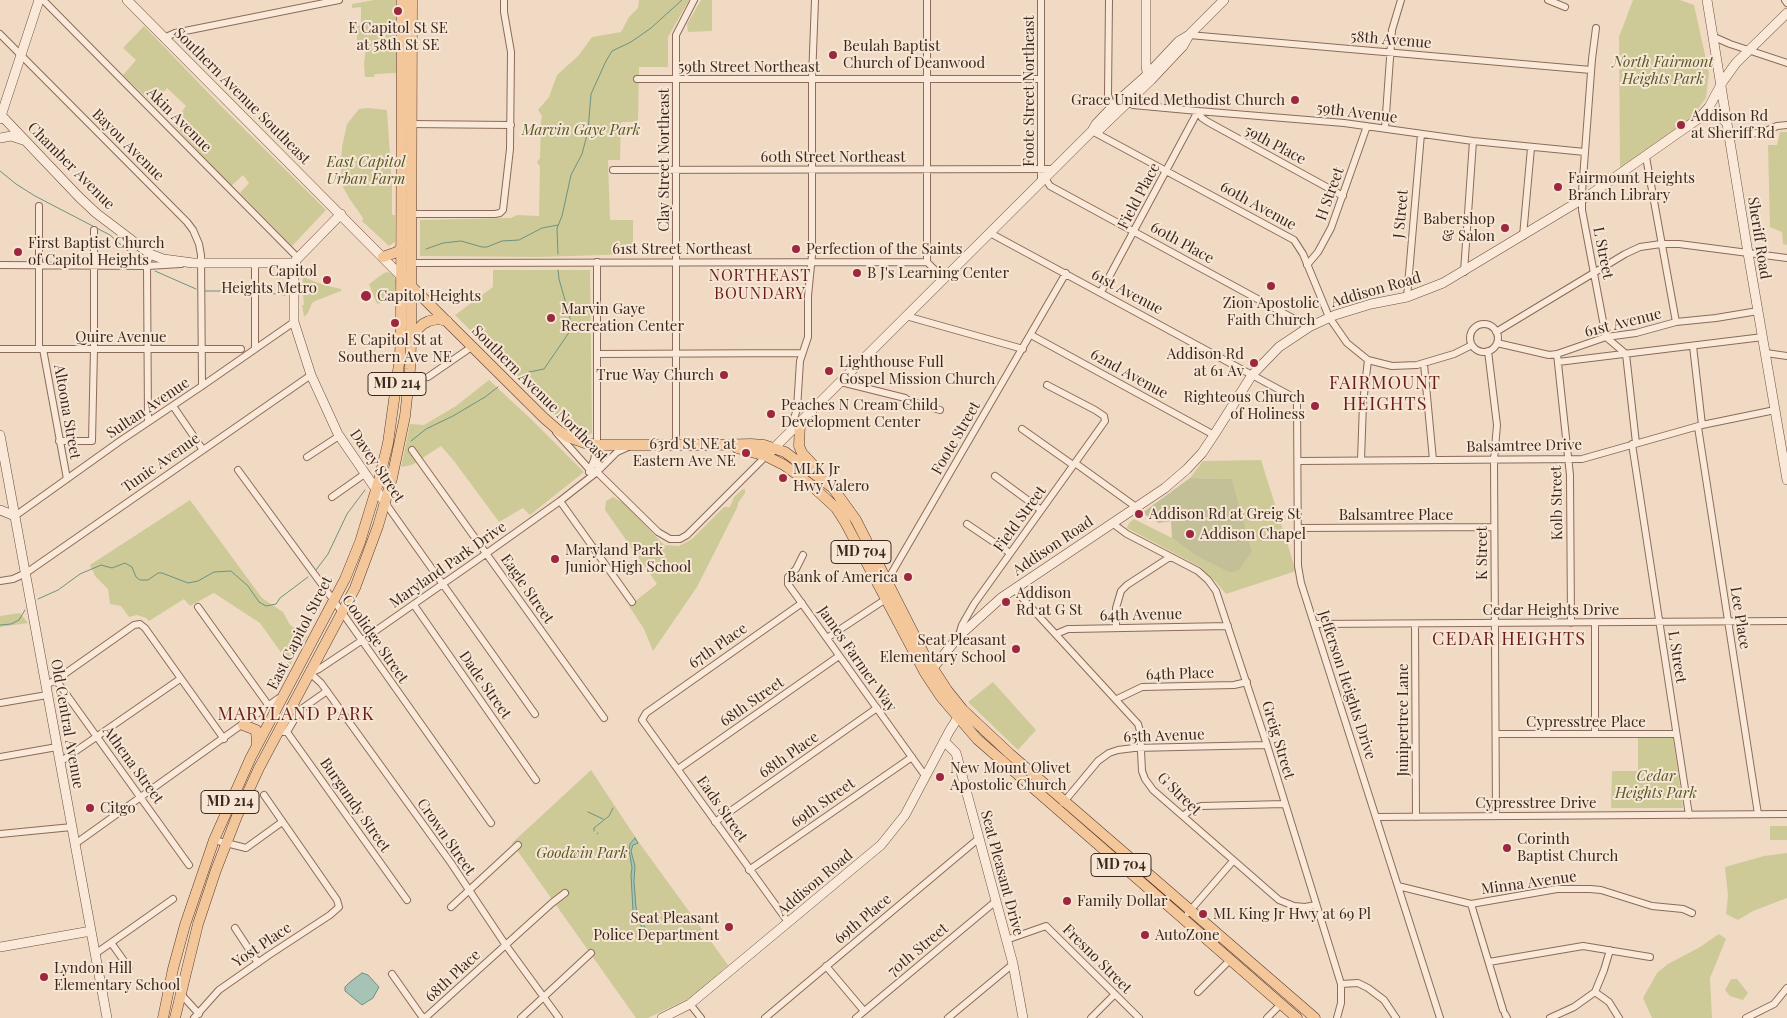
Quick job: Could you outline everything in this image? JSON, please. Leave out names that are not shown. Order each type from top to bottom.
[{"type":"main road","points":[[0,116],[41,0]]},
{"type":"main road","name":"Southern Avenue Southeast","points":[[127,0],[401,276]]},
{"type":"main road","points":[[402,0],[407,124]]},
{"type":"main road","points":[[407,124],[412,0]]},
{"type":"main road","points":[[1146,0],[1149,78]]},
{"type":"main road","points":[[1092,131],[1099,130],[1149,78],[1179,41],[1189,35],[1224,0]]},
{"type":"main road","name":"Sheriff Road","points":[[1707,0],[1787,480]]},
{"type":"main road","name":"Addison Road","points":[[929,671],[958,636],[988,608],[1165,488],[1178,477],[1197,458],[1214,435],[1252,374],[1279,347],[1309,327],[1329,317],[1354,308],[1407,297],[1436,286],[1464,272],[1582,200],[1646,157],[1703,114],[1736,63],[1787,13]]},
{"type":"main road","points":[[714,445],[743,449],[766,456],[785,437],[832,398],[838,385],[990,233],[1043,177],[1054,169],[1092,131],[1112,107],[1149,78]]},
{"type":"main road","points":[[1703,114],[1719,116],[1727,124]]},
{"type":"main road","name":"Chamber Avenue","points":[[0,116],[88,206],[150,254],[163,260],[197,263],[255,263],[297,260]]},
{"type":"main road","name":"East Capitol Street","points":[[175,1018],[198,924],[226,844],[250,785],[283,732],[310,673],[342,613],[362,569],[386,504],[405,416],[411,345],[412,214],[407,124]]},
{"type":"main road","name":"East Capitol Street","points":[[163,1018],[185,925],[223,816],[257,745],[334,601],[360,542],[376,489],[388,444],[395,400],[401,336],[401,276],[407,124]]},
{"type":"main road","points":[[0,138],[10,136],[27,143]]},
{"type":"main road","points":[[297,260],[341,214]]},
{"type":"main road","points":[[383,257],[397,252],[402,247]]},
{"type":"main road","name":"Davey Street","points":[[297,260],[294,279],[294,322],[311,375],[339,436],[386,504]]},
{"type":"main road","name":"Southern Avenue Northeast","points":[[401,276],[544,418]]},
{"type":"main road","points":[[411,345],[418,329],[423,324],[438,319],[447,320]]},
{"type":"main road","points":[[544,418],[559,432],[568,437],[597,445],[751,444],[774,447],[785,445],[799,427]]},
{"type":"main road","points":[[799,427],[799,446],[802,453],[833,488]]},
{"type":"main road","name":"Old Central Avenue","points":[[0,435],[106,1018]]},
{"type":"main road","name":"MD 704","points":[[774,447],[792,456],[833,488],[856,520],[889,597],[929,671],[978,739],[1296,1018]]},
{"type":"main road","name":"MD 704","points":[[766,456],[784,465],[810,484],[836,508],[883,584]]},
{"type":"main road","points":[[0,510],[15,516]]},
{"type":"main road","name":"Addison Road","points":[[662,1018],[690,1004],[889,837],[905,814],[960,714]]},
{"type":"main road","name":"MD 704","points":[[960,714],[1065,801],[1315,1018]]},
{"type":"main road","points":[[243,725],[256,730],[257,745]]},
{"type":"main road","name":"Seat Pleasant Drive","points":[[944,741],[956,753],[1013,964],[1023,1018]]},
{"type":"main road","points":[[0,946],[91,931]]},
{"type":"street","name":"Akin Avenue","points":[[41,0],[297,260]]},
{"type":"street","points":[[164,38],[175,33],[339,0]]},
{"type":"street","points":[[412,214],[495,214],[500,213],[505,206],[511,125],[511,52],[504,12],[504,0]]},
{"type":"street","name":"Clay Street Northeast","points":[[676,445],[676,35],[679,25],[694,0]]},
{"type":"street","points":[[785,437],[792,424],[799,400],[802,353],[808,337],[808,296],[812,262],[812,79],[815,0]]},
{"type":"street","points":[[927,0],[927,262],[944,279]]},
{"type":"street","name":"Foote Street Northeast","points":[[1041,0],[1043,177]]},
{"type":"street","points":[[1109,0],[1108,95],[1112,107]]},
{"type":"street","points":[[1384,128],[1394,22],[1400,0]]},
{"type":"street","points":[[1548,0],[1565,7]]},
{"type":"street","name":"L Street","points":[[1596,28],[1591,70],[1582,210],[1606,338]]},
{"type":"street","name":"Bayou Avenue","points":[[0,34],[187,222],[198,239],[197,263],[202,386]]},
{"type":"street","name":"58th Avenue","points":[[1189,35],[1591,70]]},
{"type":"street","points":[[1714,37],[1787,63]]},
{"type":"street","name":"59th Street Northeast","points":[[637,79],[1041,79]]},
{"type":"street","name":"59th Avenue","points":[[1127,102],[1133,105],[1366,126],[1531,148],[1585,152]]},
{"type":"street","name":"Field Place","points":[[1101,292],[1198,111]]},
{"type":"street","name":"59th Place","points":[[1198,111],[1202,118],[1208,122],[1343,196]]},
{"type":"street","points":[[407,124],[511,125]]},
{"type":"street","name":"H Street","points":[[1307,265],[1332,228],[1366,126]]},
{"type":"street","points":[[1729,137],[1764,132],[1777,126],[1787,126]]},
{"type":"street","name":"60th Avenue","points":[[1092,131],[1294,240],[1300,248],[1329,317],[1347,343],[1368,360],[1399,366],[1424,364],[1454,354],[1472,345]]},
{"type":"street","name":"J Street","points":[[1407,297],[1421,134]]},
{"type":"street","points":[[1464,272],[1473,141]]},
{"type":"street","points":[[1523,236],[1531,148]]},
{"type":"street","points":[[1646,157],[1676,322]]},
{"type":"street","name":"60th Street Northeast","points":[[613,170],[927,170],[1043,177]]},
{"type":"street","name":"60th Place","points":[[1043,177],[1050,186],[1309,327]]},
{"type":"street","name":"Altoona Street","points":[[39,206],[41,349],[67,479]]},
{"type":"street","points":[[59,441],[92,441],[94,230]]},
{"type":"street","name":"61st Avenue","points":[[990,233],[1252,374]]},
{"type":"street","points":[[1496,332],[1632,250],[1661,244],[1690,245],[1787,258]]},
{"type":"street","points":[[148,422],[147,266],[150,254]]},
{"type":"street","points":[[594,471],[599,454],[597,445],[597,262]]},
{"type":"street","name":"61st Street Northeast","points":[[412,263],[927,262]]},
{"type":"street","points":[[0,265],[147,266],[197,263]]},
{"type":"street","points":[[255,263],[255,349]]},
{"type":"street","name":"Foote Street","points":[[883,584],[1066,273]]},
{"type":"street","name":"61st Avenue","points":[[1497,343],[1549,355],[1557,354],[1606,338],[1636,333],[1676,322],[1716,318],[1758,310]]},
{"type":"street","points":[[906,316],[1023,349]]},
{"type":"street","name":"Sultan Avenue","points":[[15,516],[294,322]]},
{"type":"street","points":[[1488,325],[1496,332],[1497,343],[1488,351],[1480,351],[1472,345],[1470,340],[1471,333],[1476,326],[1488,325]]},
{"type":"street","name":"62nd Avenue","points":[[1031,335],[1214,435]]},
{"type":"street","points":[[1606,338],[1626,354]]},
{"type":"street","name":"61st Avenue","points":[[1558,362],[1763,338]]},
{"type":"street","points":[[428,377],[473,346]]},
{"type":"street","name":"Lee Place","points":[[1693,346],[1700,426],[1758,814]]},
{"type":"street","name":"Quire Avenue","points":[[0,350],[242,349]]},
{"type":"street","name":"K Street","points":[[1488,351],[1496,420],[1494,460],[1496,816]]},
{"type":"street","points":[[597,354],[802,353]]},
{"type":"street","points":[[1766,353],[1787,356]]},
{"type":"street","name":"Kolb Street","points":[[1557,354],[1569,459],[1571,623]]},
{"type":"street","name":"L Street","points":[[1626,354],[1634,444],[1689,815]]},
{"type":"street","points":[[1362,460],[1364,392],[1368,360]]},
{"type":"street","points":[[1424,364],[1433,460]]},
{"type":"street","name":"Jefferson Heights Drive","points":[[1252,374],[1293,397],[1298,403],[1299,570],[1314,624],[1440,1018]]},
{"type":"street","name":"Tunic Avenue","points":[[0,581],[13,579],[26,573],[311,375]]},
{"type":"street","name":"Field Street","points":[[958,636],[968,614],[1105,422],[1104,416],[1095,410],[1046,384]]},
{"type":"street","points":[[838,385],[906,398],[909,401],[940,410]]},
{"type":"street","points":[[799,400],[802,411],[799,427]]},
{"type":"street","points":[[172,406],[203,450]]},
{"type":"street","name":"Balsamtree Drive","points":[[1298,462],[1585,458],[1700,426],[1775,410]]},
{"type":"street","name":"Southern Avenue Northeast","points":[[544,418],[594,471],[658,532],[670,539],[684,537],[766,456]]},
{"type":"street","points":[[1022,429],[1136,507]]},
{"type":"street","points":[[307,456],[339,436]]},
{"type":"street","name":"Maryland Park Drive","points":[[310,673],[319,669],[414,605],[560,501],[617,452],[637,445]]},
{"type":"street","name":"Eagle Street","points":[[412,450],[604,718]]},
{"type":"street","name":"Coolidge Street","points":[[238,470],[334,601],[491,823]]},
{"type":"street","points":[[332,497],[366,473]]},
{"type":"street","points":[[995,476],[1041,510]]},
{"type":"street","points":[[560,501],[632,602]]},
{"type":"street","name":"Davey Street","points":[[386,504],[535,714]]},
{"type":"street","name":"Greig Street","points":[[1112,523],[1127,534],[1198,572],[1211,583],[1247,682],[1341,984],[1341,1003],[1337,1018]]},
{"type":"street","points":[[967,524],[1010,553]]},
{"type":"street","name":"Balsamtree Place","points":[[1298,528],[1494,527]]},
{"type":"street","name":"James Farmer Way","points":[[803,554],[787,582],[926,777]]},
{"type":"street","points":[[1116,628],[1116,608],[1121,591],[1127,585],[1170,557]]},
{"type":"street","name":"G Street","points":[[1014,589],[1138,724],[1142,771],[1153,790],[1233,861],[1284,903],[1301,906],[1316,905]]},
{"type":"street","points":[[827,638],[889,597]]},
{"type":"street","name":"67th Place","points":[[649,711],[802,603]]},
{"type":"street","name":"Dade Street","points":[[414,605],[536,780]]},
{"type":"street","points":[[198,607],[269,706]]},
{"type":"street","name":"Cedar Heights Drive","points":[[1314,624],[1787,621]]},
{"type":"street","points":[[1595,623],[1596,734]]},
{"type":"street","points":[[46,685],[138,624],[145,628],[224,739]]},
{"type":"street","name":"Junipertree Lane","points":[[1415,624],[1416,817]]},
{"type":"street","name":"64th Avenue","points":[[1056,634],[1068,629],[1228,626]]},
{"type":"street","name":"68th Street","points":[[678,769],[839,656]]},
{"type":"street","name":"Crown Street","points":[[310,673],[327,691],[558,1018]]},
{"type":"street","points":[[60,762],[180,679]]},
{"type":"street","name":"Athena Street","points":[[56,680],[190,865]]},
{"type":"street","name":"64th Place","points":[[1117,699],[1142,687],[1234,685],[1247,682]]},
{"type":"street","points":[[75,844],[276,702],[288,689]]},
{"type":"street","points":[[283,732],[300,710],[327,691]]},
{"type":"street","points":[[0,703],[48,695]]},
{"type":"street","name":"68th Place","points":[[715,822],[877,708]]},
{"type":"street","name":"Eads Street","points":[[649,711],[643,717],[643,721],[788,922]]},
{"type":"street","name":"Burgundy Street","points":[[283,732],[407,900]]},
{"type":"street","name":"Cypresstree Place","points":[[1496,734],[1676,734]]},
{"type":"street","name":"65th Avenue","points":[[1058,810],[1103,757],[1118,750],[1267,745]]},
{"type":"street","points":[[0,757],[58,747]]},
{"type":"street","name":"69th Street","points":[[749,870],[912,757]]},
{"type":"street","points":[[214,840],[246,848],[282,822],[264,796]]},
{"type":"street","points":[[1183,816],[1194,808],[1201,806],[1285,804]]},
{"type":"street","name":"Cypresstree Drive","points":[[1376,817],[1787,814]]},
{"type":"street","name":"Yost Place","points":[[180,993],[196,1016],[219,990],[339,907],[337,900],[282,822]]},
{"type":"street","points":[[0,834],[72,827]]},
{"type":"street","name":"69th Place","points":[[765,1018],[978,839]]},
{"type":"street","points":[[452,907],[518,845]]},
{"type":"street","points":[[1184,920],[1189,910],[1233,861]]},
{"type":"street","name":"Minna Avenue","points":[[1398,886],[1471,904],[1557,889],[1580,888],[1601,890],[1642,903],[1683,909],[1692,913]]},
{"type":"street","name":"68th Place","points":[[424,1018],[565,893]]},
{"type":"street","points":[[95,954],[112,944],[173,899]]},
{"type":"street","name":"70th Street","points":[[856,1018],[996,902]]},
{"type":"street","points":[[1471,904],[1505,1014]]},
{"type":"street","name":"Fresno Street","points":[[1006,940],[1042,926],[1048,928],[1139,1018]]},
{"type":"street","points":[[235,928],[258,963]]},
{"type":"street","points":[[112,944],[129,968]]},
{"type":"street","points":[[1489,962],[1580,946],[1650,958]]},
{"type":"street","points":[[1550,1018],[1578,1004],[1595,992],[1610,950]]},
{"type":"street","points":[[521,1018],[591,953]]},
{"type":"street","points":[[1198,992],[1230,960]]},
{"type":"street","points":[[948,1018],[1013,964]]},
{"type":"street","points":[[826,966],[864,1011]]},
{"type":"street","points":[[392,974],[424,1018]]},
{"type":"street","points":[[1341,984],[1358,983],[1368,988],[1384,1000],[1396,1018]]},
{"type":"street","points":[[1746,1018],[1771,1006],[1787,988]]},
{"type":"street","points":[[1595,992],[1609,1002],[1619,1018]]},
{"type":"street","points":[[1092,1018],[1115,994]]},
{"type":"street","points":[[690,1004],[701,1018]]},
{"type":"street","points":[[1266,1018],[1281,1004]]},
{"type":"green space","points":[[374,0],[396,0],[396,73],[375,74],[374,77],[365,77],[366,48],[358,48],[357,40],[357,26],[361,25],[361,7],[352,8],[352,4]]},
{"type":"green space","name":"Marvin Gaye Park","points":[[639,0],[689,0],[668,37],[668,67],[639,67],[638,122],[621,122],[620,160],[608,160],[610,220],[633,220],[633,254],[541,257],[420,256],[420,220],[511,218],[517,215],[539,216],[540,167],[537,162],[540,158],[542,116],[538,110],[549,97],[557,75],[579,55],[592,37],[621,32],[629,17],[638,8]]},
{"type":"green space","points":[[701,0],[712,0],[712,31],[688,32],[687,24]]},
{"type":"green space","name":"North Fairmont Heights Park","points":[[1633,0],[1680,0],[1694,5],[1709,73],[1706,98],[1692,117],[1620,169],[1619,37]]},
{"type":"green space","points":[[144,26],[221,106],[326,210],[292,246],[240,193],[249,183],[243,175],[231,186],[173,124],[186,106],[167,88],[153,104],[123,75],[136,60],[123,48]]},
{"type":"green space","name":"East Capitol Urban Farm","points":[[359,109],[387,110],[392,215],[395,215],[395,242],[389,246],[362,221],[363,218],[343,187],[341,168],[342,147],[347,124]]},
{"type":"green space","points":[[1780,132],[1787,132],[1787,245],[1783,244],[1782,232],[1770,227],[1768,145],[1777,145]]},
{"type":"green space","points":[[493,270],[590,270],[592,433],[588,435],[560,420],[455,315],[493,287]]},
{"type":"green space","points":[[388,272],[393,275],[396,281],[394,298],[378,304],[369,284]]},
{"type":"green space","points":[[303,277],[341,289],[341,291],[312,303],[304,317],[302,305],[304,305],[302,292]]},
{"type":"green space","points":[[489,380],[584,472],[530,515],[523,508],[499,522],[441,446],[412,465],[401,467],[410,424],[424,425],[456,406]]},
{"type":"green space","points":[[1261,460],[1296,571],[1226,594],[1200,567],[1127,528],[1134,519],[1172,538],[1196,556],[1230,573],[1252,551],[1232,479],[1190,478],[1203,461]]},
{"type":"green space","points":[[745,489],[745,493],[738,503],[697,587],[653,651],[644,629],[629,606],[657,584],[605,510],[606,501],[613,497],[625,504],[664,545],[679,546],[692,539],[724,507],[730,507],[734,497]]},
{"type":"green space","points":[[190,500],[262,598],[283,612],[290,625],[307,636],[290,665],[260,623],[214,593],[190,606],[184,599],[149,621],[137,615],[129,617],[121,606],[110,604],[108,589],[95,576],[90,565]]},
{"type":"green space","points":[[20,613],[28,623],[0,627],[0,616]]},
{"type":"green space","points":[[993,682],[1036,730],[1018,750],[968,702]]},
{"type":"green space","name":"Cedar Heights Park","points":[[1638,737],[1673,738],[1683,808],[1611,808],[1612,771],[1638,771]]},
{"type":"green space","name":"Goodwin Park","points":[[591,770],[638,841],[728,965],[692,997],[648,1018],[636,1018],[512,843]]},
{"type":"green space","points":[[1770,826],[1787,826],[1787,840],[1770,840]]},
{"type":"green space","points":[[1787,853],[1787,898],[1753,911],[1738,920],[1726,914],[1728,896],[1725,867],[1764,856]]},
{"type":"green space","points":[[1719,934],[1726,939],[1710,978],[1712,1018],[1652,1018],[1643,998],[1657,973],[1668,964],[1700,947]]},
{"type":"green space","points":[[1731,979],[1737,979],[1748,993],[1743,1000],[1730,996],[1725,990]]},
{"type":"shaded area","points":[[1190,478],[1232,479],[1252,551],[1239,570],[1230,573],[1196,556],[1172,538],[1171,521],[1159,523],[1142,513]]},
{"type":"shaded area","points":[[635,838],[638,843],[633,845],[631,851],[635,866],[636,908],[646,930],[646,935],[633,911],[632,868],[629,850],[630,844]]},
{"type":"shaded area","points":[[362,973],[368,975],[379,987],[373,998],[362,1005],[345,991],[345,987]]},
{"type":"waterway","points":[[558,254],[557,228],[562,216],[571,175],[582,154],[588,131],[591,94],[606,61],[612,51],[631,42],[651,28],[682,0]]},
{"type":"waterway","points":[[0,171],[35,196],[110,235],[136,258]]},
{"type":"waterway","points":[[426,249],[443,243],[461,241],[487,247],[502,241],[519,240],[542,228],[558,225]]},
{"type":"waterway","points":[[521,377],[529,372],[544,369],[570,331],[570,318],[558,270]]},
{"type":"waterway","points":[[155,271],[196,289]]},
{"type":"waterway","points":[[205,291],[249,291]]},
{"type":"waterway","points":[[260,292],[285,295]]},
{"type":"waterway","points":[[411,441],[426,429],[453,416],[498,387]]},
{"type":"waterway","points":[[316,570],[328,554],[347,514],[365,490]]},
{"type":"waterway","points":[[38,599],[58,590],[80,574],[101,565],[112,568],[125,563],[132,567],[136,577],[140,580],[148,580],[158,573],[162,573],[188,583],[198,581],[214,572],[231,571],[248,586],[259,602],[266,606],[276,604],[280,598],[308,577]]},
{"type":"waterway","points":[[0,625],[11,624],[19,620],[25,610]]},
{"type":"waterway","points":[[594,831],[594,828],[609,816],[613,808]]},
{"type":"waterway","points":[[588,812],[603,819]]},
{"type":"place","name":"E Capitol St SE at 58th St SE","points":[[398,11]]},
{"type":"place","name":"Beulah Baptist Church of Deanwood","points":[[833,55]]},
{"type":"place","name":"Grace United Methodist Church","points":[[1295,100]]},
{"type":"place","name":"Addison Rd at Sheriff Rd","points":[[1681,125]]},
{"type":"place","name":"Fairmount Heights Branch Library","points":[[1558,187]]},
{"type":"place","name":"Babershop & Salon","points":[[1505,228]]},
{"type":"place","name":"Perfection of the Saints","points":[[796,249]]},
{"type":"place","name":"First Baptist Church of Capitol Heights","points":[[18,252]]},
{"type":"place","name":"B J's Learning Center","points":[[857,273]]},
{"type":"place","name":"Capitol Heights Metro","points":[[327,280]]},
{"type":"place","name":"Zion Apostolic Faith Church","points":[[1271,286]]},
{"type":"place","name":"Capitol Heights","points":[[366,296]]},
{"type":"place","name":"Marvin Gaye Recreation Center","points":[[551,318]]},
{"type":"place","name":"E Capitol St at Southern Ave NE","points":[[395,323]]},
{"type":"place","name":"Addison Rd at 61 Av","points":[[1254,363]]},
{"type":"place","name":"Lighthouse Full Gospel Mission Church","points":[[829,371]]},
{"type":"place","name":"True Way Church","points":[[724,375]]},
{"type":"place","name":"Righteous Church of Holiness","points":[[1315,406]]},
{"type":"place","name":"Peaches N Cream Child Development Center","points":[[771,414]]},
{"type":"place","name":"63rd St NE at Eastern Ave NE","points":[[746,453]]},
{"type":"place","name":"MLK Jr Hwy Valero","points":[[783,478]]},
{"type":"place","name":"Addison Rd at Greig St","points":[[1139,514]]},
{"type":"place","name":"Addison Chapel","points":[[1190,534]]},
{"type":"place","name":"Maryland Park Junior High School","points":[[555,559]]},
{"type":"place","name":"Bank of America","points":[[908,577]]},
{"type":"place","name":"Addison Rd at G St","points":[[1006,602]]},
{"type":"place","name":"Seat Pleasant Elementary School","points":[[1016,649]]},
{"type":"place","name":"New Mount Olivet Apostolic Church","points":[[940,777]]},
{"type":"place","name":"Citgo","points":[[90,808]]},
{"type":"place","name":"Corinth Baptist Church","points":[[1507,848]]},
{"type":"place","name":"Family Dollar","points":[[1067,901]]},
{"type":"place","name":"ML King Jr Hwy at 69 Pl","points":[[1203,914]]},
{"type":"place","name":"Seat Pleasant Police Department","points":[[729,927]]},
{"type":"place","name":"AutoZone","points":[[1145,935]]},
{"type":"place","name":"Lyndon Hill Elementary School","points":[[44,977]]},
{"type":"district","name":"NORTHEAST BOUNDARY","points":[[760,285]]},
{"type":"district","name":"FAIRMOUNT HEIGHTS","points":[[1385,393]]},
{"type":"district","name":"CEDAR HEIGHTS","points":[[1509,639]]},
{"type":"district","name":"MARYLAND PARK","points":[[296,714]]}]
